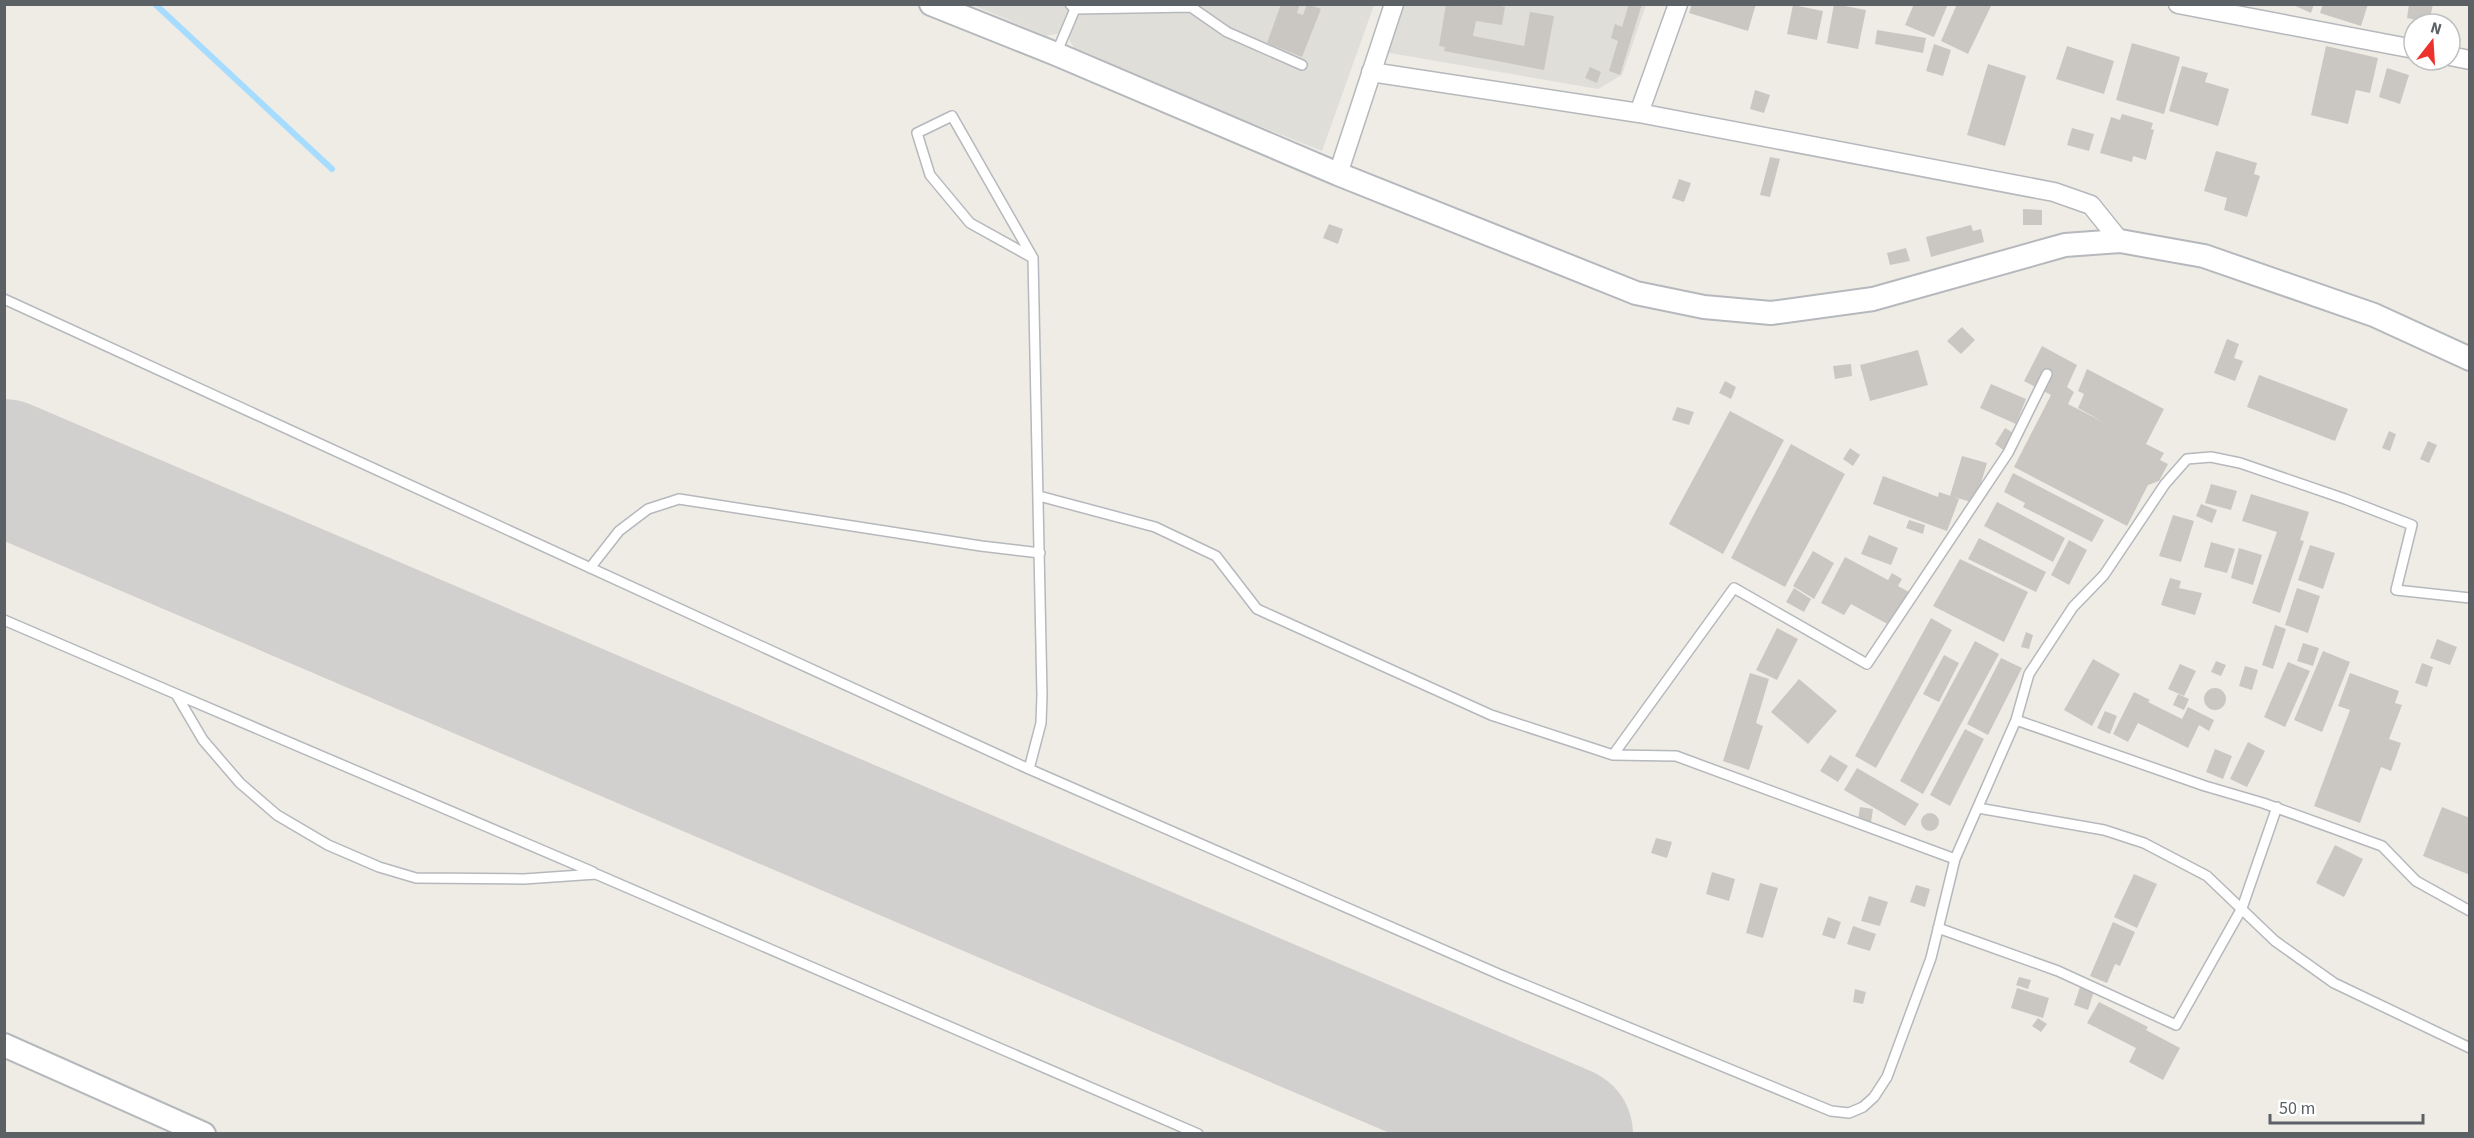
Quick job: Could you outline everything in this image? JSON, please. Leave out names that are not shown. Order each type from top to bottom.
[{"type":"street","points":[[931,4],[1056,54],[1338,174],[1636,293],[1704,307],[1771,314],[1873,299],[2065,245],[2120,241],[2214,260],[2374,315],[2469,359]]},
{"type":"street","points":[[1338,174],[1394,4]]},
{"type":"street","points":[[1638,113],[1678,4]]},
{"type":"street","points":[[2178,4],[2402,47]]},
{"type":"street","points":[[1371,72],[1638,113],[2054,192],[2091,206],[2120,241]]},
{"type":"street","points":[[4,1045],[204,1134]]},
{"type":"lane","points":[[1056,54],[1072,7],[1191,7],[1227,32],[1302,65]]},
{"type":"lane","points":[[1029,769],[1041,723],[1042,695],[1033,258],[952,116],[917,133],[930,175],[970,223],[1033,258]]},
{"type":"lane","points":[[4,299],[1029,769],[1501,975],[1831,1111],[1849,1113],[1863,1107],[1874,1097],[1887,1077],[1931,958],[1955,859],[2016,720],[2029,674],[2073,607],[2104,575],[2165,483],[2187,459],[2211,457],[2240,463],[2412,525],[2396,590],[2469,598]]},
{"type":"lane","points":[[1613,755],[1734,588],[1867,664],[2008,453],[2047,374]]},
{"type":"lane","points":[[1039,495],[1155,527],[1216,556],[1257,609],[1491,715],[1613,755],[1676,756],[1955,859]]},
{"type":"lane","points":[[590,568],[619,531],[648,509],[679,499],[981,546],[1040,553]]},
{"type":"lane","points":[[4,620],[1198,1134]]},
{"type":"lane","points":[[176,694],[203,740],[240,783],[277,815],[328,845],[379,867],[416,878],[524,879],[596,874]]},
{"type":"lane","points":[[2016,720],[2205,786],[2277,807],[2382,846],[2415,881],[2469,911]]},
{"type":"lane","points":[[1938,928],[2058,971],[2176,1025],[2242,908],[2277,807]]},
{"type":"lane","points":[[1978,808],[2104,830],[2144,843],[2207,876],[2275,941],[2334,983],[2469,1048]]},
{"type":"shaded area","points":[[973,5],[1374,5],[1322,151],[1089,58],[1074,48],[1065,32],[1046,36]]},
{"type":"shaded area","points":[[1386,5],[1646,5],[1622,75],[1598,89],[1384,52]]},
{"type":"building","points":[[1281,4],[1300,4],[1297,13],[1303,15],[1307,4],[1321,9],[1302,57],[1267,43]]},
{"type":"building","points":[[1446,4],[1492,4],[1505,7],[1502,25],[1476,21],[1473,36],[1524,46],[1530,12],[1554,16],[1544,70],[1444,51],[1445,47],[1439,46]]},
{"type":"building","points":[[1629,4],[1642,4],[1620,75],[1609,71],[1618,41],[1611,38],[1615,24],[1622,27]]},
{"type":"building","points":[[1692,4],[1756,4],[1748,31],[1689,13]]},
{"type":"building","points":[[1834,4],[1866,10],[1858,49],[1827,43]]},
{"type":"building","points":[[1914,4],[1948,4],[1934,37],[1905,25]]},
{"type":"building","points":[[1957,4],[1992,4],[1968,54],[1941,41]]},
{"type":"building","points":[[2291,4],[2314,4],[2311,13]]},
{"type":"building","points":[[2323,4],[2368,4],[2361,26],[2320,13]]},
{"type":"building","points":[[2409,4],[2433,4],[2431,12],[2408,12]]},
{"type":"building","points":[[1793,5],[1823,11],[1817,40],[1787,34]]},
{"type":"building","points":[[1877,30],[1926,38],[1923,53],[1875,44]]},
{"type":"building","points":[[2132,43],[2180,57],[2164,114],[2116,100]]},
{"type":"building","points":[[1934,44],[1951,50],[1943,76],[1926,71]]},
{"type":"building","points":[[2067,46],[2114,61],[2104,94],[2056,79]]},
{"type":"building","points":[[2326,46],[2378,58],[2370,93],[2356,90],[2348,124],[2311,115]]},
{"type":"building","points":[[1988,64],[2026,76],[2005,146],[1967,135]]},
{"type":"building","points":[[2182,66],[2208,73],[2205,82],[2229,89],[2218,126],[2169,111]]},
{"type":"building","points":[[1590,67],[1601,72],[1597,83],[1585,78]]},
{"type":"building","points":[[2387,68],[2409,75],[2400,104],[2379,97]]},
{"type":"building","points":[[1755,90],[1770,95],[1764,113],[1750,109]]},
{"type":"building","points":[[2122,114],[2153,123],[2151,129],[2154,130],[2146,160],[2133,156],[2132,162],[2100,153],[2111,117],[2120,120]]},
{"type":"building","points":[[2072,128],[2094,134],[2089,151],[2067,145]]},
{"type":"building","points":[[2216,151],[2257,163],[2254,174],[2260,176],[2247,217],[2224,210],[2227,198],[2204,191]]},
{"type":"building","points":[[1770,157],[1780,159],[1770,197],[1760,195]]},
{"type":"building","points":[[1679,179],[1691,183],[1684,202],[1672,198]]},
{"type":"building","points":[[2023,209],[2042,210],[2042,225],[2023,225]]},
{"type":"building","points":[[1329,224],[1343,229],[1338,244],[1323,238]]},
{"type":"building","points":[[1971,225],[1973,231],[1981,229],[1984,242],[1931,257],[1926,237]]},
{"type":"building","points":[[1906,248],[1910,261],[1890,265],[1887,253]]},
{"type":"building","points":[[1962,327],[1975,340],[1961,354],[1947,341]]},
{"type":"building","points":[[2227,339],[2239,344],[2234,358],[2243,361],[2235,381],[2214,373]]},
{"type":"building","points":[[2042,346],[2077,365],[2067,387],[2074,392],[2068,404],[2105,423],[2078,408],[2084,394],[2078,391],[2087,369],[2164,409],[2146,444],[2164,453],[2160,460],[2168,464],[2159,481],[2148,485],[2127,526],[2014,467],[2051,395],[2024,381]]},
{"type":"building","points":[[1918,350],[1928,385],[1870,401],[1860,365]]},
{"type":"building","points":[[1851,364],[1852,376],[1835,379],[1833,366]]},
{"type":"building","points":[[2259,375],[2348,409],[2335,441],[2247,407]]},
{"type":"building","points":[[1725,381],[1736,387],[1731,399],[1719,393]]},
{"type":"building","points":[[1991,384],[2026,399],[2016,424],[1980,408]]},
{"type":"building","points":[[1677,407],[1694,412],[1689,425],[1672,420]]},
{"type":"building","points":[[1730,411],[1784,440],[1723,554],[1669,524]]},
{"type":"building","points":[[2005,428],[2020,437],[2009,454],[1995,444]]},
{"type":"building","points":[[2389,431],[2396,434],[2390,451],[2382,448]]},
{"type":"building","points":[[2428,441],[2437,445],[2429,463],[2420,459]]},
{"type":"building","points":[[1791,444],[1845,474],[1785,587],[1731,558]]},
{"type":"building","points":[[1850,448],[1860,455],[1853,466],[1843,459]]},
{"type":"building","points":[[1962,456],[1987,463],[1975,503],[1950,496]]},
{"type":"building","points":[[2013,473],[2104,520],[2092,542],[2023,507],[2025,503],[2004,492]]},
{"type":"building","points":[[1883,476],[1938,497],[1939,492],[1959,499],[1947,531],[1873,504]]},
{"type":"building","points":[[2211,484],[2237,491],[2231,510],[2205,503]]},
{"type":"building","points":[[2251,494],[2309,512],[2300,540],[2304,541],[2280,613],[2252,603],[2277,532],[2242,521]]},
{"type":"building","points":[[1997,502],[2065,538],[2053,562],[1984,526]]},
{"type":"building","points":[[2201,504],[2217,510],[2212,523],[2196,516]]},
{"type":"building","points":[[2173,515],[2194,521],[2181,562],[2159,556]]},
{"type":"building","points":[[1909,520],[1925,525],[1923,534],[1906,528]]},
{"type":"building","points":[[1869,535],[1898,548],[1891,565],[1861,554]]},
{"type":"building","points":[[1979,538],[2046,572],[2036,592],[1968,559]]},
{"type":"building","points":[[2069,540],[2087,550],[2069,585],[2051,575]]},
{"type":"building","points":[[2211,542],[2235,549],[2227,573],[2204,567]]},
{"type":"building","points":[[2310,545],[2335,553],[2323,589],[2298,580]]},
{"type":"building","points":[[2239,548],[2262,555],[2253,585],[2231,578]]},
{"type":"building","points":[[1813,551],[1834,563],[1814,599],[1793,586]]},
{"type":"building","points":[[1845,557],[1888,580],[1892,573],[1902,579],[1898,586],[1909,592],[1891,626],[1851,604],[1844,615],[1821,603]]},
{"type":"building","points":[[1960,559],[2028,592],[2004,642],[1933,606]]},
{"type":"building","points":[[2170,578],[2181,581],[2179,588],[2202,593],[2195,615],[2161,605]]},
{"type":"building","points":[[1794,588],[1811,599],[1804,612],[1786,602]]},
{"type":"building","points":[[2297,588],[2320,596],[2308,633],[2285,625]]},
{"type":"building","points":[[1931,618],[1952,630],[1876,768],[1855,756]]},
{"type":"building","points":[[2275,625],[2286,629],[2273,669],[2262,665]]},
{"type":"building","points":[[1777,628],[1798,639],[1777,680],[1756,670]]},
{"type":"building","points":[[2026,632],[2033,635],[2029,649],[2021,647]]},
{"type":"building","points":[[2437,639],[2457,647],[2450,665],[2430,658]]},
{"type":"building","points":[[1975,641],[1999,654],[1923,794],[1900,781]]},
{"type":"building","points":[[2303,643],[2319,648],[2313,666],[2297,661]]},
{"type":"building","points":[[2323,651],[2350,662],[2322,732],[2294,720]]},
{"type":"building","points":[[1944,655],[1959,663],[1939,702],[1923,694]]},
{"type":"building","points":[[2001,658],[2022,668],[1988,735],[1967,724]]},
{"type":"building","points":[[2093,659],[2120,674],[2092,726],[2064,710]]},
{"type":"building","points":[[2216,661],[2226,665],[2221,676],[2211,672]]},
{"type":"building","points":[[2288,662],[2310,671],[2285,727],[2264,717]]},
{"type":"building","points":[[2422,663],[2433,667],[2427,687],[2415,683]]},
{"type":"building","points":[[2180,664],[2196,671],[2184,696],[2168,689]]},
{"type":"building","points":[[2245,666],[2258,670],[2252,690],[2239,686]]},
{"type":"building","points":[[1750,673],[1769,679],[1756,723],[1763,726],[1749,770],[1723,761]]},
{"type":"building","points":[[2350,673],[2399,691],[2395,703],[2402,705],[2389,739],[2401,743],[2391,771],[2381,767],[2360,823],[2314,806],[2350,710],[2338,706]]},
{"type":"building","points":[[1799,679],[1837,711],[1808,744],[1771,712]]},
{"type":"building","points":[[2215,688],[2223,691],[2226,699],[2223,707],[2215,710],[2207,707],[2204,699],[2207,691]]},
{"type":"building","points":[[2134,692],[2150,700],[2148,702],[2182,719],[2188,707],[2214,720],[2209,731],[2199,725],[2188,748],[2138,723],[2128,742],[2113,734]]},
{"type":"building","points":[[2178,694],[2189,699],[2184,710],[2173,705]]},
{"type":"building","points":[[2105,711],[2117,716],[2110,734],[2097,728]]},
{"type":"building","points":[[1965,729],[1984,739],[1950,806],[1930,795]]},
{"type":"building","points":[[2248,742],[2265,751],[2247,787],[2230,779]]},
{"type":"building","points":[[2215,749],[2232,756],[2223,779],[2206,772]]},
{"type":"building","points":[[1830,755],[1848,766],[1838,782],[1820,771]]},
{"type":"building","points":[[1857,768],[1919,804],[1905,826],[1844,790]]},
{"type":"building","points":[[1860,807],[1873,809],[1871,822],[1858,820]]},
{"type":"building","points":[[2442,807],[2470,818],[2470,875],[2423,856]]},
{"type":"building","points":[[1926,813],[1934,813],[1939,818],[1937,829],[1926,831],[1921,826],[1921,818]]},
{"type":"building","points":[[1656,838],[1672,842],[1667,858],[1651,853]]},
{"type":"building","points":[[2335,845],[2363,859],[2344,897],[2316,883]]},
{"type":"building","points":[[1712,872],[1735,879],[1729,901],[1706,894]]},
{"type":"building","points":[[2134,874],[2157,884],[2137,928],[2114,917]]},
{"type":"building","points":[[1760,883],[1778,888],[1763,938],[1746,933]]},
{"type":"building","points":[[1916,885],[1930,889],[1925,907],[1910,902]]},
{"type":"building","points":[[1869,896],[1888,902],[1880,926],[1861,921]]},
{"type":"building","points":[[1828,917],[1841,922],[1835,939],[1822,935]]},
{"type":"building","points":[[2113,922],[2135,932],[2120,966],[2115,964],[2107,983],[2090,976]]},
{"type":"building","points":[[1853,926],[1876,934],[1870,951],[1847,944]]},
{"type":"building","points":[[2019,977],[2031,980],[2028,989],[2016,985]]},
{"type":"building","points":[[2080,987],[2094,991],[2088,1010],[2074,1005]]},
{"type":"building","points":[[2017,988],[2049,998],[2043,1018],[2011,1008]]},
{"type":"building","points":[[1855,989],[1866,992],[1863,1004],[1853,1002]]},
{"type":"building","points":[[2099,1002],[2148,1027],[2146,1030],[2180,1048],[2163,1080],[2129,1062],[2136,1048],[2087,1023]]},
{"type":"building","points":[[2038,1018],[2047,1024],[2041,1032],[2032,1026]]},
{"type":"waterway","points":[[155,4],[332,169]]},
{"type":"runway","points":[[4,467],[1565,1134]]}]
